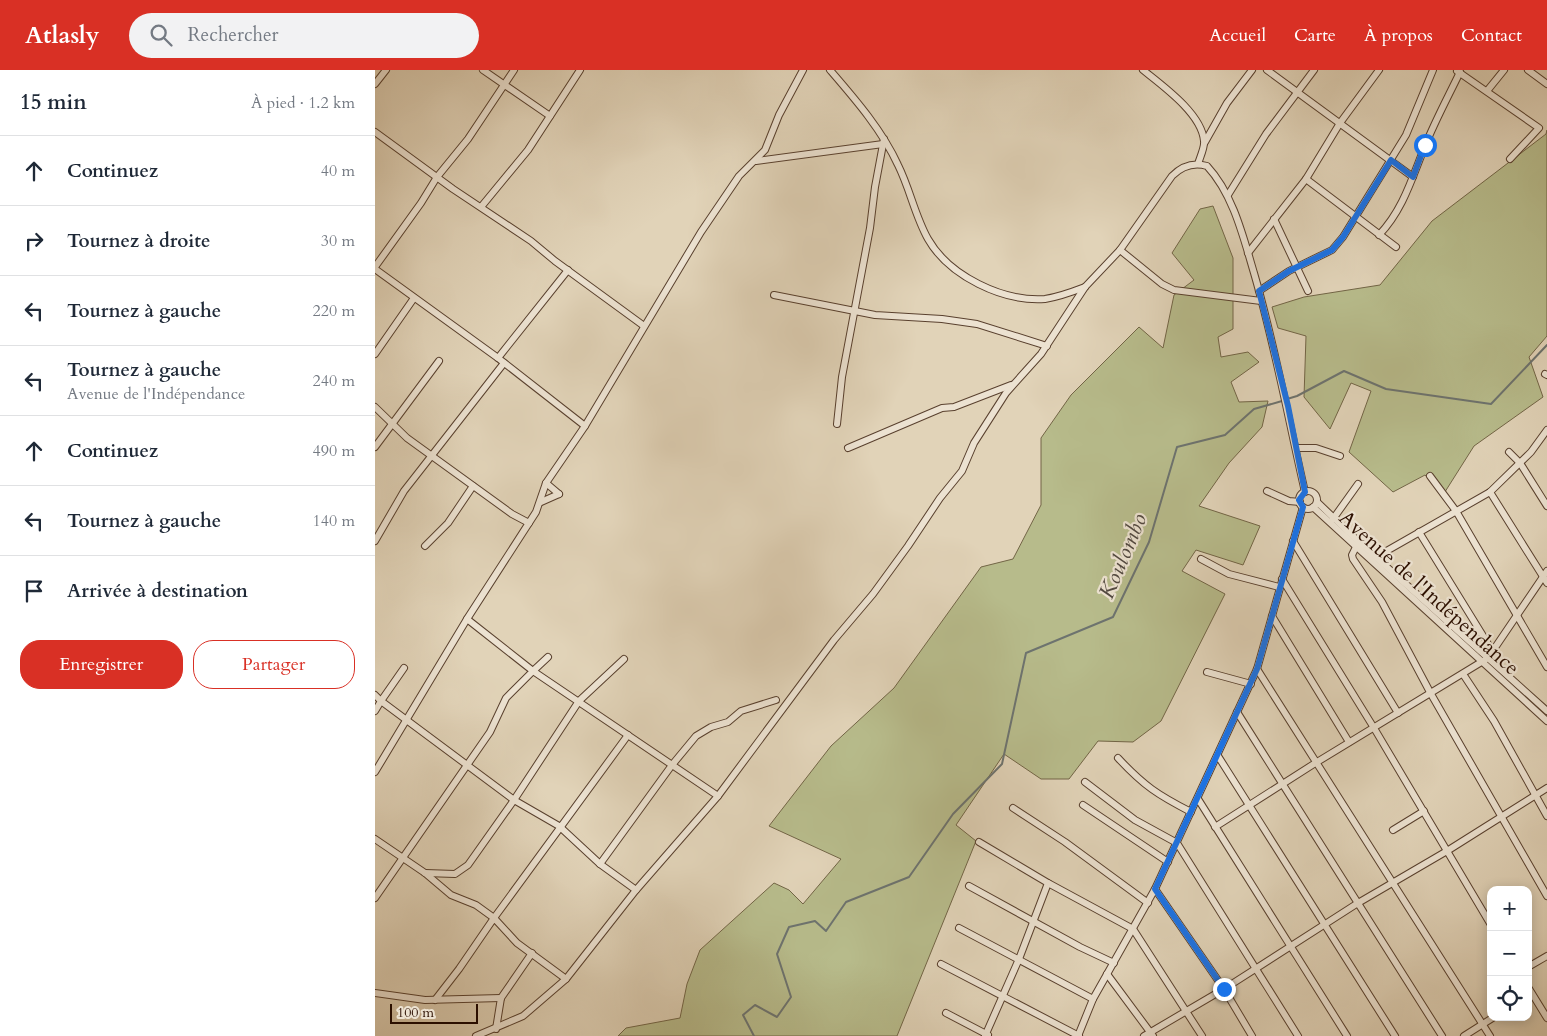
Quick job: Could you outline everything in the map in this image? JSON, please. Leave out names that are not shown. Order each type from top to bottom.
[{"type":"street","points":[[375,84],[386,70]]},
{"type":"street","points":[[483,70],[550,116]]},
{"type":"street","points":[[514,70],[459,151],[437,177],[375,268],[504,363],[585,426]]},
{"type":"street","points":[[481,207],[528,150],[580,70]]},
{"type":"street","points":[[375,772],[467,620],[529,523],[541,502],[547,482],[585,426],[644,326],[731,186],[756,161],[771,139],[779,115],[803,70]]},
{"type":"street","points":[[830,70],[884,141],[898,165],[929,240],[942,258],[961,272],[997,292],[1022,298],[1045,299],[1085,287]]},
{"type":"street","points":[[1143,70],[1173,95],[1198,123],[1205,142]]},
{"type":"street","points":[[1198,164],[1205,142],[1227,103],[1252,70]]},
{"type":"street","points":[[1267,70],[1413,177]]},
{"type":"street","points":[[1228,195],[1266,134],[1314,70]]},
{"type":"street","points":[[1248,253],[1306,179],[1340,123],[1379,70]]},
{"type":"street","points":[[1259,291],[1296,268],[1332,250],[1356,218],[1406,136],[1433,70]]},
{"type":"street","points":[[1487,92],[1504,70]]},
{"type":"street","points":[[1528,70],[1547,84]]},
{"type":"street","points":[[1379,235],[1393,221],[1458,71],[1539,128],[1510,159]]},
{"type":"street","points":[[375,132],[531,241],[644,326]]},
{"type":"street","points":[[756,161],[884,141]]},
{"type":"street","points":[[837,424],[854,310],[884,141]]},
{"type":"street","points":[[476,1036],[523,1016],[566,979],[636,890],[719,796],[834,640],[873,594],[908,546],[962,470],[986,422],[1014,384],[1047,346],[1085,287],[1120,250],[1172,176],[1181,168],[1198,164],[1207,166],[1228,195],[1259,291],[1288,406],[1305,492]]},
{"type":"street","points":[[1306,179],[1396,247]]},
{"type":"street","points":[[1274,219],[1308,291]]},
{"type":"street","points":[[1120,250],[1162,284],[1174,290],[1261,301]]},
{"type":"street","points":[[497,358],[568,270]]},
{"type":"street","points":[[774,296],[875,315],[943,319],[977,324],[1047,346]]},
{"type":"street","points":[[375,354],[414,298]]},
{"type":"street","points":[[375,447],[439,361]]},
{"type":"street","points":[[375,541],[404,491],[504,363]]},
{"type":"street","points":[[849,448],[942,408],[955,407],[1014,384]]},
{"type":"street","points":[[375,407],[407,438],[432,457],[529,523]]},
{"type":"street","points":[[1376,557],[1490,492],[1520,463],[1547,432]]},
{"type":"street","points":[[1296,448],[1316,448],[1340,456]]},
{"type":"street","points":[[1509,452],[1520,463],[1547,506]]},
{"type":"street","points":[[1430,476],[1455,511],[1547,667]]},
{"type":"street","points":[[541,502],[559,494],[547,482]]},
{"type":"street","points":[[1333,519],[1358,484]]},
{"type":"street","points":[[425,546],[443,529],[473,486]]},
{"type":"street","points":[[941,964],[1078,1036],[1093,999],[1155,889],[1251,684],[1293,542],[1301,504],[1300,496],[1305,492],[1314,493],[1315,504],[1301,504],[1289,501],[1267,491]]},
{"type":"street","points":[[1215,827],[1349,742],[1481,663],[1493,652],[1546,577],[1490,492]]},
{"type":"street","name":"Avenue de l'Indépendance","points":[[1315,504],[1547,710]]},
{"type":"street","name":"Avenue de l'Indépendance","points":[[1315,504],[1356,548],[1547,721]]},
{"type":"street","points":[[1419,532],[1493,652]]},
{"type":"street","points":[[1293,542],[1398,714]]},
{"type":"street","points":[[1356,548],[1351,555],[1353,560],[1382,602],[1431,694],[1547,896]]},
{"type":"street","points":[[1201,559],[1229,574],[1279,587]]},
{"type":"street","points":[[1282,579],[1374,728],[1487,918]]},
{"type":"street","points":[[1272,616],[1349,742]]},
{"type":"street","points":[[467,620],[533,672],[719,796]]},
{"type":"street","points":[[375,898],[490,732],[506,698],[548,657]]},
{"type":"street","points":[[425,873],[455,874],[461,872],[514,800],[579,701],[624,658]]},
{"type":"street","points":[[375,711],[404,668]]},
{"type":"street","points":[[1257,669],[1490,1036]]},
{"type":"street","points":[[1207,672],[1251,684]]},
{"type":"street","points":[[1463,674],[1498,728],[1547,816]]},
{"type":"street","points":[[375,695],[514,800],[559,826],[600,864],[636,890]]},
{"type":"street","points":[[600,864],[672,765],[696,736],[711,727],[728,722],[741,711],[776,700]]},
{"type":"street","points":[[1237,712],[1442,1036]]},
{"type":"street","points":[[435,1000],[459,969],[559,826],[628,735]]},
{"type":"street","points":[[1218,756],[1395,1036]]},
{"type":"street","points":[[1118,758],[1141,783],[1191,812]]},
{"type":"street","points":[[1085,782],[1135,820],[1177,843],[1298,1036]]},
{"type":"street","points":[[1107,974],[1149,1035],[1358,903],[1447,851],[1547,788]]},
{"type":"street","points":[[1198,799],[1347,1036]]},
{"type":"street","points":[[1083,805],[1167,862]]},
{"type":"street","points":[[1013,808],[1065,842],[1148,903]]},
{"type":"street","points":[[1393,830],[1423,811]]},
{"type":"street","points":[[375,839],[425,873],[451,895],[487,911],[517,943],[566,979]]},
{"type":"street","points":[[979,842],[1047,883],[1133,929],[1202,1036]]},
{"type":"street","points":[[946,1013],[987,1035],[1019,959],[1047,883]]},
{"type":"street","points":[[969,886],[1079,948],[1114,963]]},
{"type":"street","points":[[1155,889],[1224,989],[1252,1036]]},
{"type":"street","points":[[959,928],[1093,999]]},
{"type":"street","points":[[496,1029],[501,998],[533,953]]},
{"type":"street","points":[[1532,965],[1547,956]]},
{"type":"street","points":[[375,993],[435,1000],[501,998]]},
{"type":"street","points":[[1532,998],[1547,1018]]},
{"type":"street","points":[[1464,1036],[1488,1021]]},
{"type":"green space","points":[[1547,130],[1547,336],[1529,357],[1543,397],[1474,446],[1443,495],[1425,475],[1393,492],[1349,452],[1371,391],[1351,383],[1330,429],[1304,397],[1306,336],[1278,328],[1272,307],[1304,297],[1380,285],[1432,221],[1546,134]]},
{"type":"green space","points":[[1213,206],[1233,258],[1233,329],[1218,337],[1221,357],[1248,352],[1259,362],[1231,382],[1239,402],[1268,401],[1262,427],[1229,463],[1199,506],[1260,526],[1243,565],[1196,550],[1182,571],[1225,594],[1161,721],[1133,742],[1098,741],[1069,779],[1041,779],[1004,754],[956,825],[976,841],[897,1036],[618,1036],[626,1028],[680,1018],[687,984],[700,950],[774,883],[789,890],[803,904],[841,859],[769,826],[831,746],[894,688],[981,567],[1013,559],[1041,505],[1041,438],[1071,395],[1139,327],[1163,348],[1174,295],[1194,280],[1172,253],[1200,209]]},
{"type":"waterway","name":"Koulombo","points":[[1287,399],[1297,396],[1344,371],[1386,389],[1491,404],[1547,345]]},
{"type":"waterway","name":"Koulombo","points":[[754,1036],[743,1015],[755,1005],[777,1017],[791,997],[777,954],[789,927],[815,921],[826,931],[846,902],[909,877],[953,814],[1002,764],[1026,653],[1113,617],[1149,542],[1177,447],[1225,435],[1254,409],[1282,401]]},
{"type":"route","points":[[1224,989],[1155,889],[1257,669],[1303,507],[1299,500],[1300,496],[1305,492],[1288,406],[1259,291],[1289,271],[1332,250],[1356,218],[1391,160],[1413,177],[1425,145]]}]
